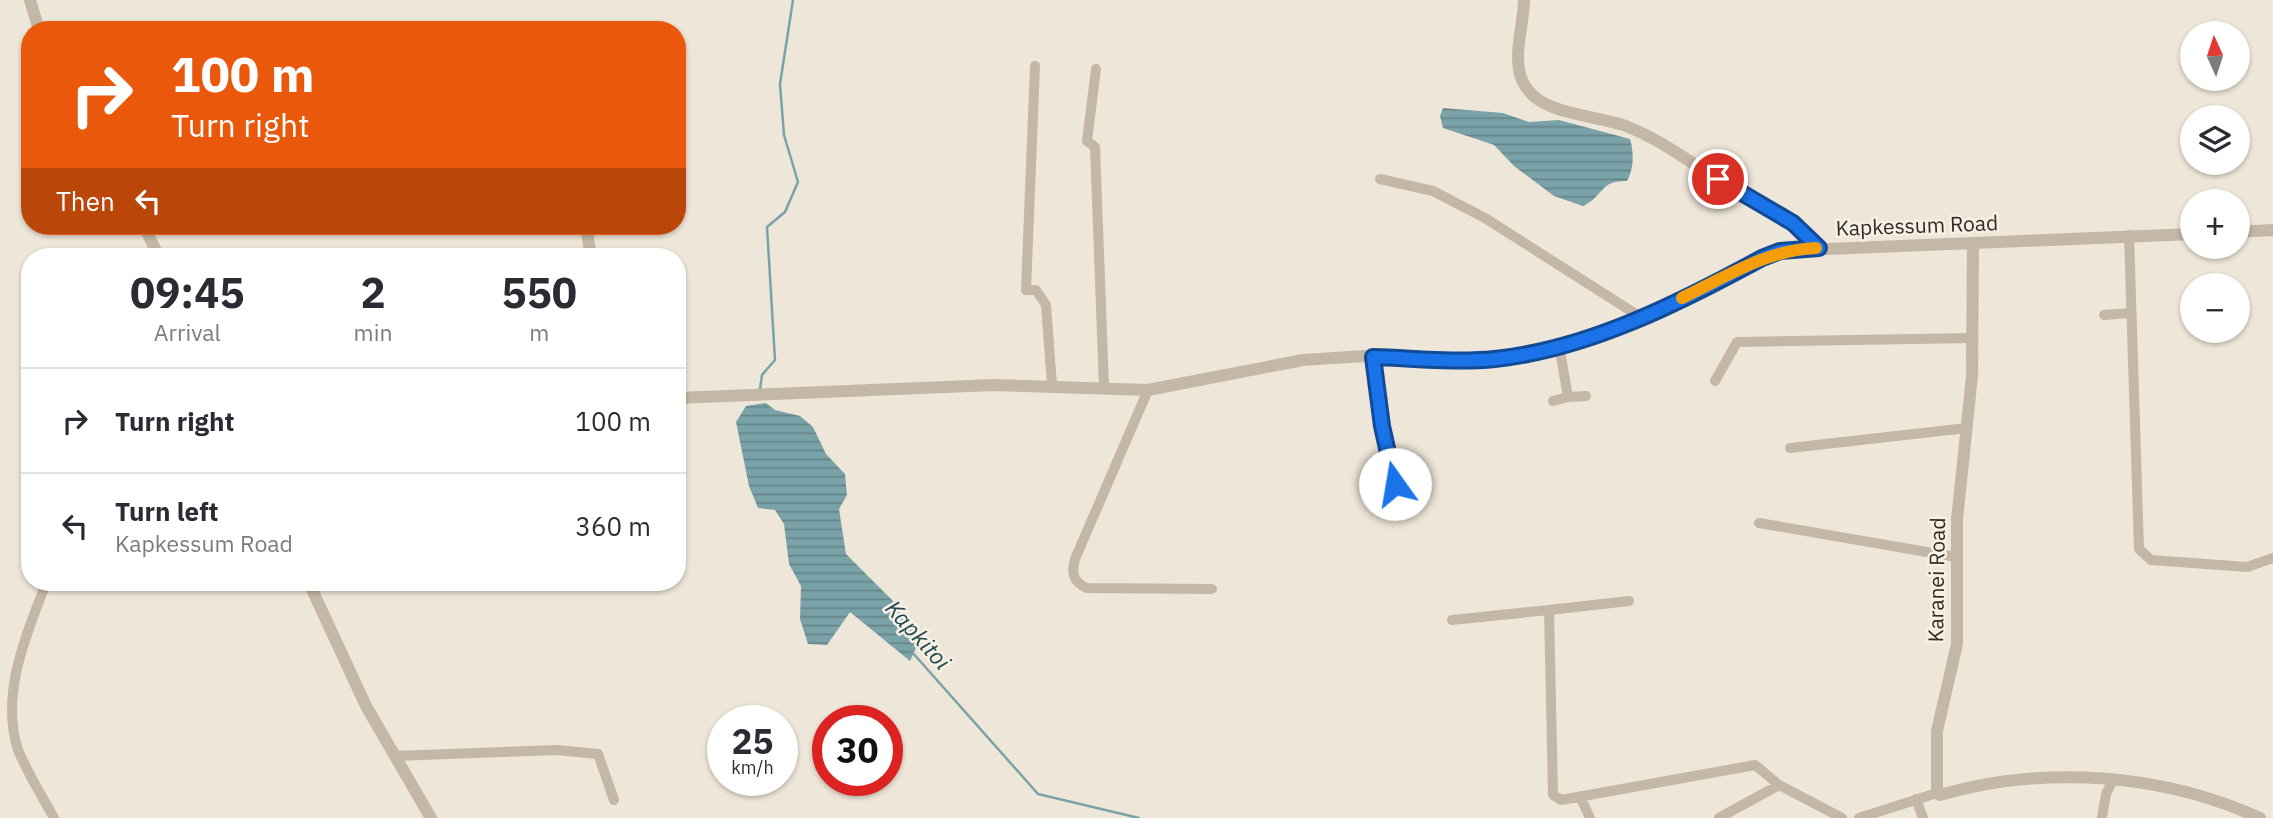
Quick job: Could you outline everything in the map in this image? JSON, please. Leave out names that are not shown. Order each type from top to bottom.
[{"type":"street","points":[[30,0],[36,21]]},
{"type":"street","name":"Kapkessum Road","points":[[1524,0],[1520,72],[1528,91],[1538,100],[1560,109],[1624,125],[1654,139],[1793,223],[1819,248],[2180,234]]},
{"type":"street","points":[[1035,66],[1026,290],[1036,290],[1046,306],[1052,385]]},
{"type":"street","points":[[1096,69],[1087,141],[1095,147],[1104,387]]},
{"type":"street","points":[[1380,179],[1433,191],[1485,218],[1642,318]]},
{"type":"street","points":[[2250,231],[2273,230]]},
{"type":"street","points":[[2129,235],[2139,549],[2151,561],[2247,566],[2273,558]]},
{"type":"street","name":"Karanei Road","points":[[1937,793],[1937,731],[1957,644],[1959,475],[1967,428],[1973,338],[1973,244]]},
{"type":"street","points":[[686,398],[1052,385],[1148,390],[1290,362],[1373,357],[1455,361],[1496,359],[1559,345],[1642,318],[1780,251],[1819,248]]},
{"type":"street","points":[[2104,315],[2131,313]]},
{"type":"street","points":[[1715,381],[1737,342],[1973,338]]},
{"type":"street","points":[[1559,345],[1567,397]]},
{"type":"street","points":[[1373,357],[1382,426],[1395,484]]},
{"type":"street","points":[[1148,390],[1075,559],[1073,576],[1078,584],[1087,588],[1212,589]]},
{"type":"street","points":[[1553,401],[1586,396]]},
{"type":"street","points":[[1790,448],[1967,428]]},
{"type":"street","points":[[1759,523],[1956,557]]},
{"type":"street","points":[[43,591],[14,673],[9,707],[18,750],[54,818]]},
{"type":"street","points":[[313,591],[366,706],[431,818]]},
{"type":"street","points":[[1452,620],[1629,601]]},
{"type":"street","points":[[1549,610],[1553,795],[1561,800],[1755,765],[1779,785],[1842,818]]},
{"type":"street","points":[[395,756],[557,750],[598,754],[614,800]]},
{"type":"street","points":[[1859,818],[1937,793],[1940,795],[2001,780],[2113,780],[2174,787],[2223,801],[2260,818]]},
{"type":"street","points":[[2102,818],[2106,794],[2113,780]]},
{"type":"street","points":[[1719,818],[1779,785]]},
{"type":"street","points":[[1580,796],[1590,818]]},
{"type":"street","points":[[1916,800],[1923,818]]},
{"type":"water","points":[[1443,108],[1503,113],[1529,122],[1559,120],[1630,139],[1633,160],[1631,171],[1627,181],[1612,183],[1583,206],[1554,196],[1514,166],[1494,145],[1443,128],[1440,116]]},
{"type":"water","points":[[766,403],[775,410],[800,416],[813,427],[826,454],[845,474],[847,495],[839,509],[846,554],[903,611],[920,639],[910,661],[850,612],[827,645],[808,644],[800,619],[801,586],[789,564],[784,524],[775,510],[758,508],[749,486],[736,422],[746,406]]},
{"type":"waterway","name":"Kapkitoi","points":[[760,389],[762,375],[775,360],[767,227],[785,212],[798,182],[784,135],[780,84],[793,0]]},
{"type":"waterway","name":"Kapkitoi","points":[[912,652],[1038,794],[1139,818]]},
{"type":"slow traffic","points":[[1682,298],[1780,251],[1816,248]]},
{"type":"route","points":[[1395,484],[1382,426],[1373,357],[1455,361],[1496,359],[1527,353],[1574,341],[1642,318],[1780,251],[1819,248],[1793,223],[1718,179]]}]
